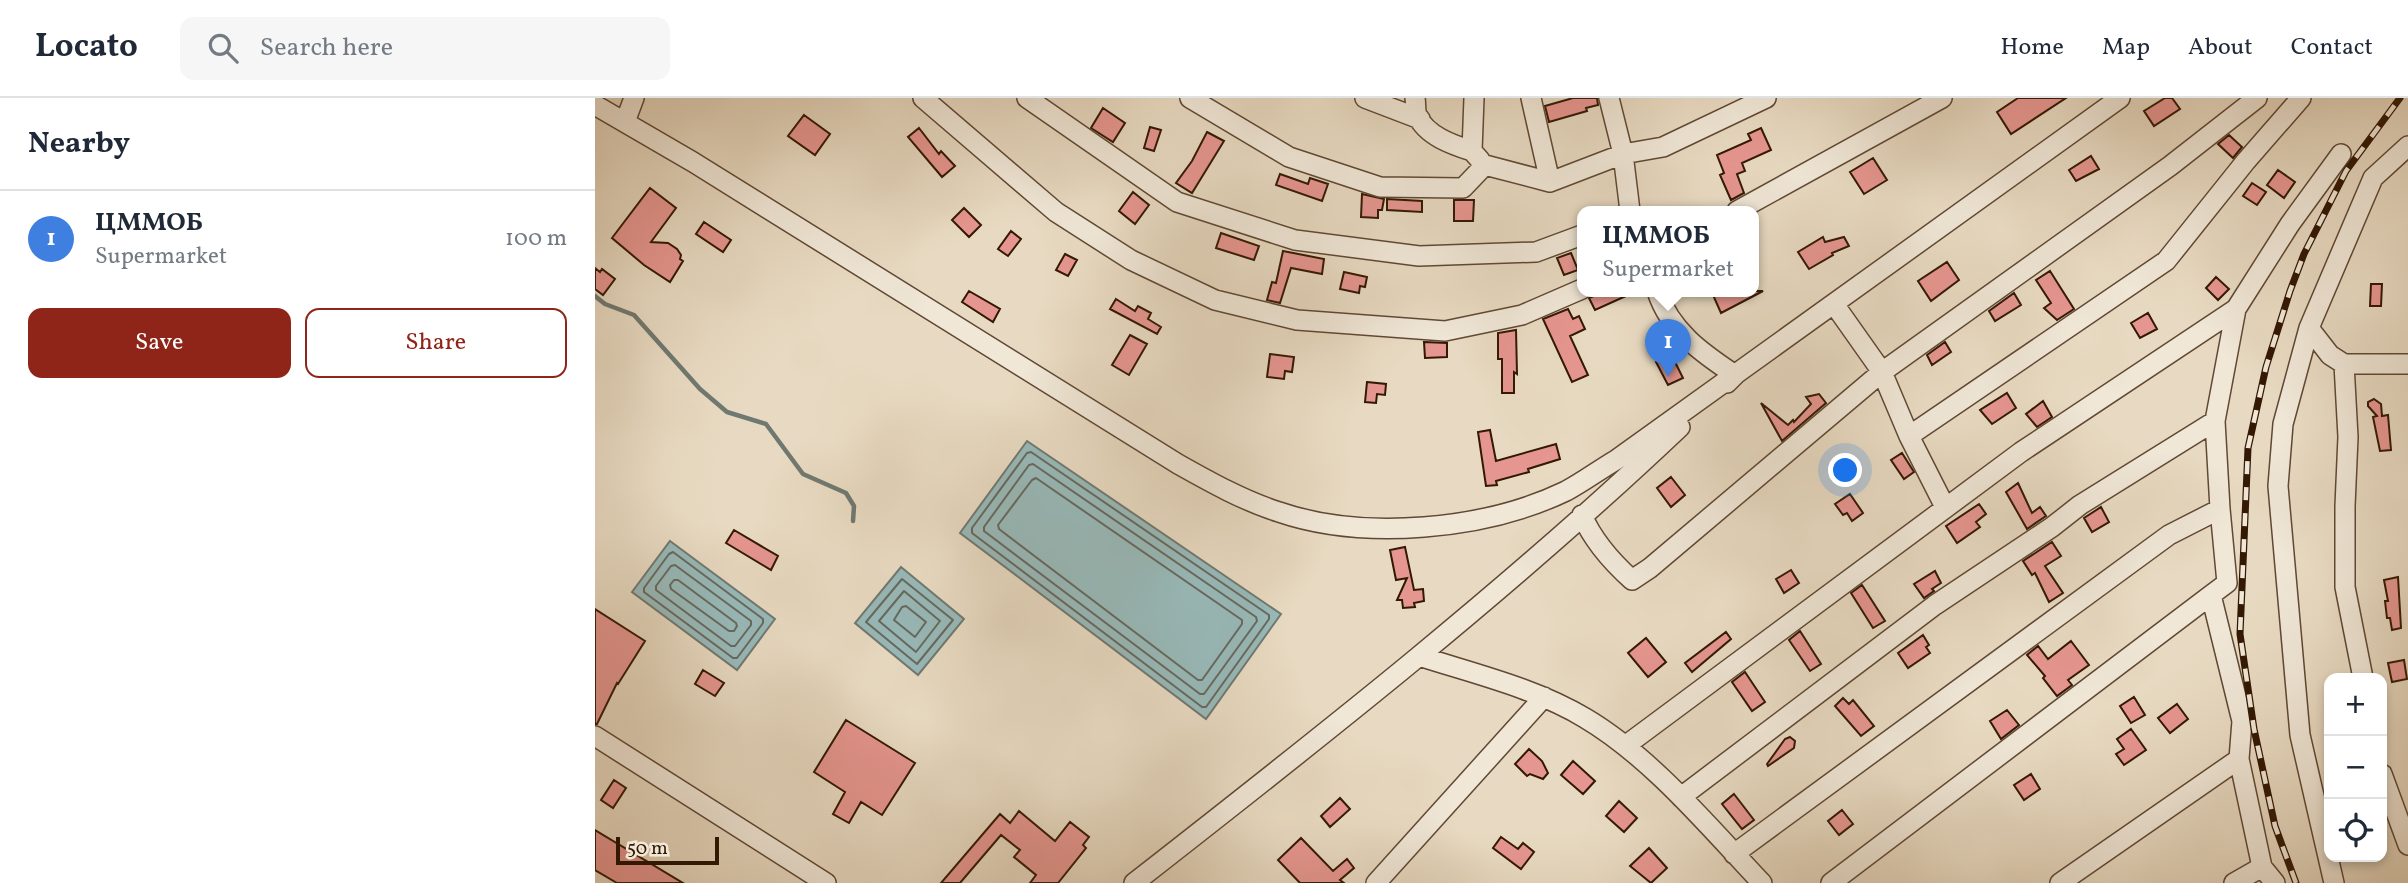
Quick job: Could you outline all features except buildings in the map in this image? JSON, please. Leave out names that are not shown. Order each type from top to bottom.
[{"type":"street","points":[[625,122],[634,98]]},
{"type":"street","points":[[923,98],[1056,212],[1131,260],[1215,300],[1297,320],[1445,331],[1522,315],[1577,291]]},
{"type":"street","points":[[1027,98],[1177,202],[1295,240],[1419,256],[1536,252],[1577,237]]},
{"type":"street","points":[[1190,98],[1289,157],[1380,187],[1463,188],[1479,158],[1474,98]]},
{"type":"street","points":[[1364,98],[1420,119]]},
{"type":"street","points":[[1415,98],[1420,119],[1432,132],[1451,145],[1479,158],[1550,182],[1623,154],[1663,147],[1743,104],[1766,98]]},
{"type":"street","points":[[1531,98],[1550,182]]},
{"type":"street","points":[[1609,98],[1623,154],[1629,206]]},
{"type":"street","points":[[1746,206],[1942,98]]},
{"type":"street","points":[[595,105],[705,169],[1178,464],[1220,487],[1280,513],[1339,525],[1393,529],[1451,524],[1508,513],[1565,491],[1616,460],[2120,98]]},
{"type":"street","points":[[1582,515],[1589,533],[1632,580],[1650,568],[1882,372],[2170,166],[2257,98]]},
{"type":"street","points":[[1909,436],[2167,261],[2246,160],[2301,98]]},
{"type":"street","points":[[2334,883],[2300,735],[2279,486],[2283,424],[2309,328],[2373,178],[2408,146]]},
{"type":"street","points":[[1831,883],[2227,583],[2215,421],[2236,309],[2290,224],[2341,154]]},
{"type":"street","points":[[1660,297],[1678,332],[1702,353],[1735,375]]},
{"type":"street","points":[[1835,304],[1882,372],[1909,436],[1945,507]]},
{"type":"street","points":[[1625,746],[2021,452],[2236,309]]},
{"type":"street","points":[[2309,328],[2330,355],[2344,364],[2408,364]]},
{"type":"street","points":[[2344,364],[2348,437],[2345,587],[2362,673]]},
{"type":"street","points":[[1135,883],[1419,656],[1635,470],[1735,375]]},
{"type":"street","points":[[1681,797],[1935,605],[2052,527],[2080,505],[2215,421]]},
{"type":"street","points":[[1734,854],[2169,536],[2220,509]]},
{"type":"street","points":[[2211,595],[2242,721],[2239,759],[2262,867],[2275,883]]},
{"type":"street","points":[[1419,656],[1544,697],[1585,718],[1625,746],[1681,797],[1762,883]]},
{"type":"street","points":[[1375,883],[1544,697]]},
{"type":"street","points":[[595,736],[826,883]]},
{"type":"street","points":[[2060,883],[2239,759]]},
{"type":"street","points":[[2387,788],[2408,845]]},
{"type":"street","points":[[2234,883],[2262,867]]},
{"type":"water","points":[[1027,441],[1281,614],[1206,719],[960,533]]},
{"type":"water","points":[[670,541],[775,619],[737,670],[632,592]]},
{"type":"water","points":[[901,567],[964,619],[918,675],[855,623]]},
{"type":"waterway","points":[[595,296],[605,304],[634,315],[700,389],[727,412],[766,424],[803,474],[846,493],[854,506],[853,521]]},
{"type":"railway","points":[[2296,883],[2275,826],[2254,729],[2240,634],[2248,448],[2266,367],[2304,254],[2346,171],[2400,98]]},
{"type":"place","name":"ЦММОБ","points":[[1668,377]]}]
